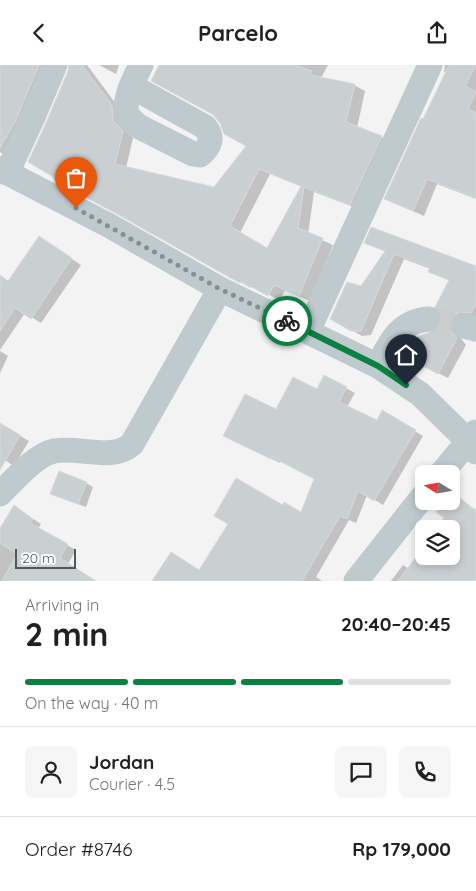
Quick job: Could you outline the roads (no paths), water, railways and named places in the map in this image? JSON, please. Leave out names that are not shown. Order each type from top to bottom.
[{"type":"street","points":[[55,65],[33,117],[4,171],[110,226],[220,289],[378,366],[420,394],[473,441],[450,465]]},
{"type":"street","points":[[308,331],[426,66]]},
{"type":"street","points":[[136,76],[171,109],[205,127],[211,138],[208,149],[200,155],[192,154],[138,126],[126,114],[126,104],[136,76]]},
{"type":"street","points":[[158,136],[171,109]]},
{"type":"street","points":[[0,494],[30,466],[53,451],[122,451],[132,443],[220,289]]},
{"type":"street","points":[[378,366],[390,343],[406,325],[416,320],[428,319]]},
{"type":"street","points":[[356,581],[415,506]]},
{"type":"tunnel","points":[[428,319],[464,326]]}]
